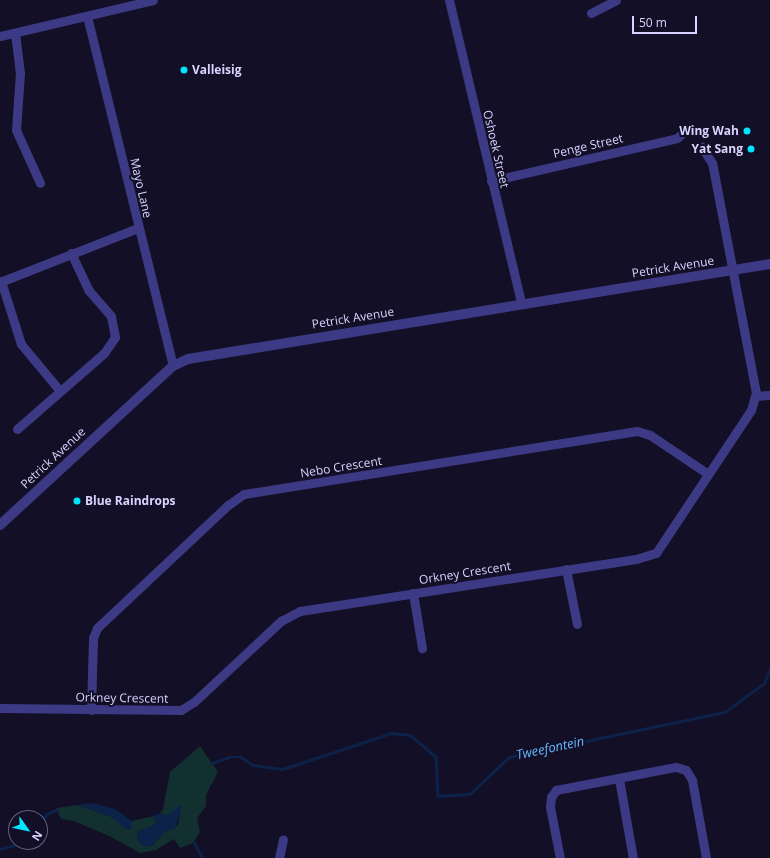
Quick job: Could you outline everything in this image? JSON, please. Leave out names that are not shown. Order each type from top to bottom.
[{"type":"street","points":[[0,36],[154,0]]},
{"type":"street","name":"Oshoek Street","points":[[449,0],[521,303]]},
{"type":"street","points":[[592,13],[616,0]]},
{"type":"street","name":"Mayo Lane","points":[[87,16],[173,366]]},
{"type":"street","points":[[15,33],[20,73],[16,130],[40,183]]},
{"type":"street","name":"Penge Street","points":[[491,181],[678,138],[687,129]]},
{"type":"street","points":[[701,146],[712,163],[733,270],[755,396],[770,395]]},
{"type":"street","points":[[60,391],[21,344],[1,281],[138,228]]},
{"type":"street","points":[[17,428],[104,353],[111,345],[116,331],[111,316],[89,291],[71,253]]},
{"type":"street","name":"Petrick Avenue","points":[[0,524],[173,366],[188,359],[521,303],[770,264]]},
{"type":"street","name":"Orkney Crescent","points":[[0,708],[181,710],[194,702],[293,614],[413,593],[636,559],[656,553],[751,410],[755,396]]},
{"type":"street","name":"Nebo Crescent","points":[[91,710],[93,638],[97,628],[228,505],[244,494],[637,431],[650,435],[708,474]]},
{"type":"street","points":[[566,570],[577,624]]},
{"type":"street","points":[[413,593],[422,648]]},
{"type":"street","points":[[560,858],[550,807],[553,792],[561,787],[673,768],[686,770],[692,780],[706,858]]},
{"type":"street","points":[[618,778],[633,858]]},
{"type":"street","points":[[279,858],[283,839]]},
{"type":"green space","points":[[200,746],[218,772],[206,795],[206,806],[197,818],[200,832],[193,843],[180,848],[174,839],[156,850],[140,853],[109,836],[74,821],[61,819],[56,808],[77,805],[112,817],[129,830],[132,821],[154,816],[156,822],[153,826],[137,832],[151,847],[163,833],[178,825],[181,806],[167,816],[160,813],[163,809],[170,772]]},
{"type":"water","points":[[92,803],[115,809],[132,821],[131,829],[125,828],[112,817],[77,805]]},
{"type":"water","points":[[180,805],[181,810],[175,828],[163,833],[151,847],[143,846],[137,840],[137,832],[153,825],[156,822],[154,816],[160,813],[167,816]]},
{"type":"waterway","name":"Tweefontein","points":[[212,763],[229,757],[241,757],[253,765],[283,769],[391,733],[410,735],[436,757],[438,796],[470,794],[509,757],[725,712],[764,683],[770,669]]},
{"type":"waterway","name":"Tweefontein","points":[[48,814],[56,810]]},
{"type":"waterway","points":[[194,842],[203,858]]},
{"type":"waterway","name":"Tweefontein","points":[[0,849],[8,847]]},
{"type":"place","name":"Valleisig","points":[[184,70]]},
{"type":"place","name":"Wing Wah","points":[[747,131]]},
{"type":"place","name":"Yat Sang","points":[[751,149]]},
{"type":"place","name":"Blue Raindrops","points":[[77,501]]}]
